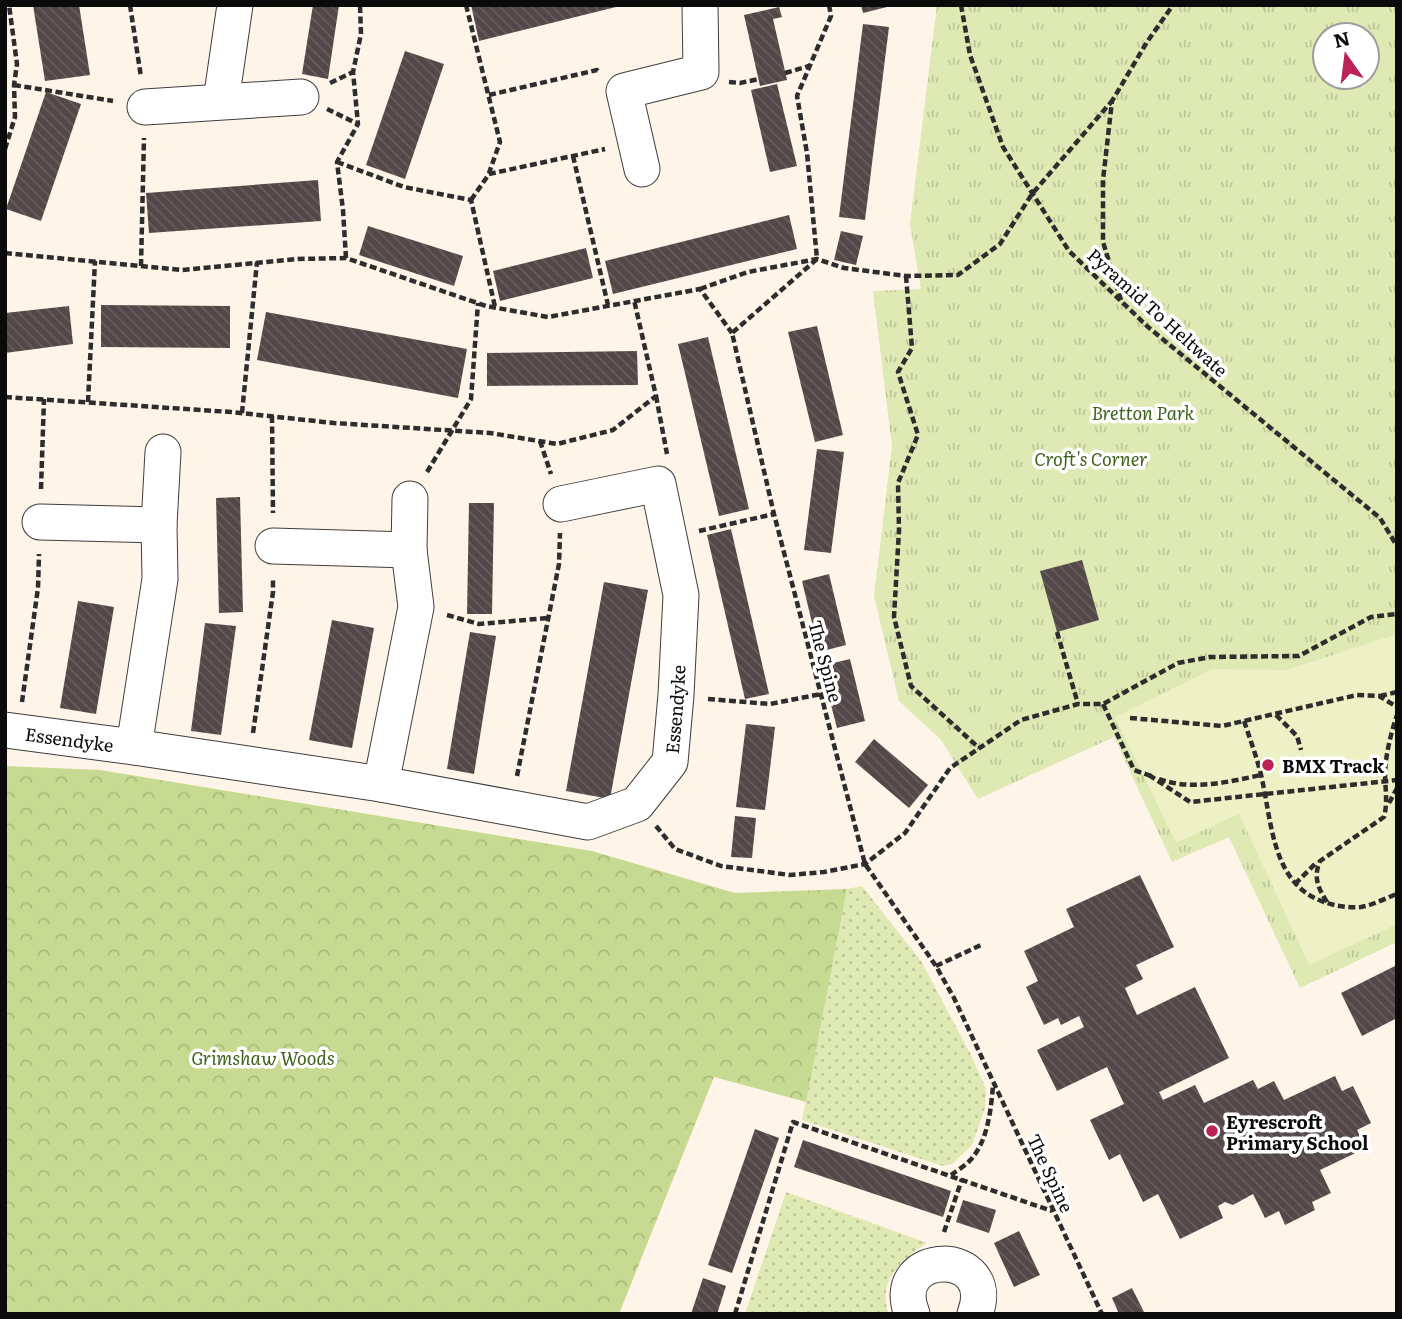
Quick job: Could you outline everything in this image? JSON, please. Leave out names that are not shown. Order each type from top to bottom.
[{"type":"street","points":[[221,101],[236,5]]},
{"type":"street","points":[[638,155],[624,91],[701,72],[700,5]]},
{"type":"street","points":[[145,107],[301,97]]},
{"type":"street","name":"Essendyke","points":[[134,747],[160,579],[159,525],[163,452]]},
{"type":"street","points":[[561,504],[658,484]]},
{"type":"street","name":"Essendyke","points":[[12,731],[381,784],[588,822],[637,804],[670,762],[676,695],[681,595],[658,484]]},
{"type":"street","points":[[381,784],[416,607],[409,550],[410,499]]},
{"type":"street","points":[[40,522],[159,525]]},
{"type":"street","points":[[273,546],[409,550]]},
{"type":"street","points":[[912,1314],[908,1300],[914,1277],[934,1264],[946,1263],[968,1272],[975,1282],[979,1293],[975,1314]]},
{"type":"path","points":[[5,149],[15,117],[14,85],[17,64],[9,5]]},
{"type":"path","points":[[130,5],[145,107],[141,266]]},
{"type":"path","points":[[346,258],[337,162],[358,124],[353,72],[361,34],[360,5]]},
{"type":"path","points":[[466,5],[500,142],[489,174],[471,200],[495,307]]},
{"type":"path","points":[[817,260],[807,153],[797,96],[831,16],[829,5]]},
{"type":"path","name":"Pyramid To Heltwate","points":[[961,5],[970,55],[1003,147],[1069,251],[1148,327],[1380,517],[1397,547]]},
{"type":"path","points":[[5,253],[182,270],[257,262],[346,258],[478,303],[548,317],[700,289],[748,272],[817,260],[844,268],[906,276],[958,275],[1000,244],[1032,194],[1112,102],[1147,42],[1173,5]]},
{"type":"path","points":[[785,73],[810,66]]},
{"type":"path","points":[[489,95],[597,70],[624,91]]},
{"type":"path","points":[[14,85],[145,107]]},
{"type":"path","points":[[1112,102],[1103,180],[1103,242],[1121,301]]},
{"type":"path","points":[[489,174],[573,156],[638,155]]},
{"type":"path","points":[[573,156],[608,305]]},
{"type":"path","points":[[337,162],[404,187],[471,200]]},
{"type":"path","points":[[700,289],[732,333],[817,260]]},
{"type":"path","points":[[88,402],[95,261]]},
{"type":"path","points":[[242,413],[257,262]]},
{"type":"path","points":[[906,276],[912,348],[898,372],[918,435],[898,483],[899,530],[894,617],[911,685],[979,748]]},
{"type":"path","points":[[634,300],[670,471],[658,484]]},
{"type":"path","points":[[410,499],[471,399],[478,303]]},
{"type":"path","name":"The Spine","points":[[732,333],[774,514],[865,864],[936,966],[954,998],[1102,1314]]},
{"type":"path","points":[[5,397],[490,433],[557,444],[612,430],[656,396]]},
{"type":"path","points":[[12,731],[38,588],[44,399]]},
{"type":"path","points":[[249,765],[273,592],[272,416]]},
{"type":"path","points":[[511,808],[559,564],[561,504],[540,441]]},
{"type":"path","points":[[669,537],[774,514]]},
{"type":"path","points":[[416,607],[479,624],[548,618]]},
{"type":"path","points":[[637,804],[675,849],[721,866],[790,875],[865,864],[905,833],[950,768],[1021,720],[1078,704],[1104,704],[1178,663],[1210,657],[1299,656],[1371,617],[1397,614]]},
{"type":"path","points":[[1057,632],[1078,704]]},
{"type":"path","points":[[1130,718],[1222,726],[1357,695],[1379,696],[1397,692]]},
{"type":"path","points":[[676,695],[770,704],[821,694]]},
{"type":"path","points":[[1379,696],[1397,707]]},
{"type":"path","points":[[1104,704],[1134,770],[1176,785],[1221,783],[1261,775]]},
{"type":"path","points":[[1276,714],[1297,736],[1301,750]]},
{"type":"path","points":[[1387,806],[1385,781],[1391,732],[1397,715]]},
{"type":"path","points":[[1244,722],[1261,775],[1280,860],[1295,884],[1310,897],[1328,903],[1362,907],[1397,894]]},
{"type":"path","points":[[1149,775],[1190,802],[1397,780]]},
{"type":"path","points":[[1295,884],[1320,860],[1384,817],[1397,789]]},
{"type":"path","points":[[1320,860],[1316,882],[1328,903]]},
{"type":"path","points":[[936,966],[981,944]]},
{"type":"path","points":[[951,1176],[973,1157],[983,1136],[991,1110],[993,1083]]},
{"type":"path","points":[[735,1314],[793,1122],[1053,1211]]},
{"type":"path","points":[[934,1264],[962,1180]]},
{"type":"green space","name":"Bretton Park","points":[[937,5],[1397,5],[1397,942],[1300,988],[1229,837],[1172,862],[1114,737],[978,799],[941,740],[899,701],[874,596],[892,446],[873,291],[921,289],[910,224]]},
{"type":"green space","name":"BMX Track","points":[[1397,634],[1397,924],[1309,965],[1239,814],[1176,843],[1115,717],[1212,669],[1287,670]]},
{"type":"green space","name":"Grimshaw Woods","points":[[5,766],[100,770],[592,851],[735,893],[847,889],[806,1102],[714,1077],[619,1314],[5,1314]]},
{"type":"green space","points":[[862,886],[921,961],[986,1089],[985,1108],[972,1145],[952,1164],[943,1166],[802,1120],[847,889]]},
{"type":"green space","points":[[786,1192],[927,1243],[901,1263],[889,1281],[886,1302],[889,1314],[745,1314]]},
{"type":"building","points":[[33,5],[79,5],[90,75],[45,81]]},
{"type":"building","points":[[313,5],[339,5],[328,79],[302,74]]},
{"type":"building","points":[[471,5],[620,5],[620,6],[479,41]]},
{"type":"building","points":[[861,5],[891,5],[891,6],[863,13]]},
{"type":"building","points":[[779,7],[782,17],[773,19],[787,80],[760,86],[744,15]]},
{"type":"building","points":[[863,24],[889,27],[865,220],[839,217]]},
{"type":"building","points":[[405,51],[444,64],[405,179],[366,165]]},
{"type":"building","points":[[777,84],[797,166],[770,172],[751,90]]},
{"type":"building","points":[[46,92],[81,104],[41,221],[6,209]]},
{"type":"building","points":[[318,180],[321,221],[149,233],[146,193]]},
{"type":"building","points":[[789,215],[797,249],[613,294],[605,261]]},
{"type":"building","points":[[368,226],[463,256],[454,286],[359,255]]},
{"type":"building","points":[[841,231],[863,236],[856,265],[834,260]]},
{"type":"building","points":[[586,248],[593,278],[500,301],[493,271]]},
{"type":"building","points":[[101,305],[230,306],[230,348],[101,347]]},
{"type":"building","points":[[69,306],[73,344],[5,353],[5,313]]},
{"type":"building","points":[[266,312],[467,349],[458,398],[257,360]]},
{"type":"building","points":[[817,326],[843,435],[815,442],[788,332]]},
{"type":"building","points":[[708,337],[749,509],[719,516],[678,344]]},
{"type":"building","points":[[637,351],[638,385],[487,386],[487,353]]},
{"type":"building","points":[[817,449],[844,452],[831,553],[804,550]]},
{"type":"building","points":[[240,497],[243,612],[219,613],[216,498]]},
{"type":"building","points":[[469,503],[494,503],[492,614],[467,614]]},
{"type":"building","points":[[731,529],[769,694],[745,699],[707,535]]},
{"type":"building","points":[[1082,560],[1099,620],[1057,632],[1040,571]]},
{"type":"building","points":[[829,574],[846,645],[819,652],[802,581]]},
{"type":"building","points":[[604,582],[648,590],[610,799],[566,791]]},
{"type":"building","points":[[78,601],[114,607],[96,714],[60,708]]},
{"type":"building","points":[[332,620],[374,628],[352,748],[309,740]]},
{"type":"building","points":[[205,623],[236,626],[221,735],[191,731]]},
{"type":"building","points":[[470,632],[496,636],[474,774],[447,769]]},
{"type":"building","points":[[850,659],[865,721],[837,728],[821,666]]},
{"type":"building","points":[[746,724],[775,727],[765,810],[736,807]]},
{"type":"building","points":[[874,739],[928,785],[909,808],[855,762]]},
{"type":"building","points":[[735,816],[756,818],[752,858],[731,857]]},
{"type":"building","name":"Eyrescroft Primary School","points":[[1140,875],[1174,947],[1136,965],[1143,979],[1125,988],[1137,1015],[1195,987],[1229,1058],[1159,1092],[1163,1100],[1195,1085],[1204,1103],[1253,1080],[1258,1089],[1274,1081],[1284,1100],[1335,1076],[1342,1091],[1353,1086],[1371,1123],[1357,1130],[1366,1148],[1320,1170],[1331,1193],[1312,1202],[1315,1210],[1285,1225],[1279,1211],[1265,1218],[1253,1194],[1233,1205],[1225,1202],[1218,1206],[1223,1218],[1180,1239],[1158,1194],[1143,1202],[1120,1154],[1109,1160],[1090,1120],[1124,1104],[1107,1067],[1057,1091],[1037,1050],[1084,1027],[1079,1016],[1061,1025],[1058,1018],[1044,1025],[1026,987],[1038,981],[1024,951],[1074,927],[1066,909]]},
{"type":"building","points":[[1397,965],[1397,1018],[1362,1036],[1341,993]]},
{"type":"building","points":[[755,1129],[779,1138],[732,1273],[708,1265]]},
{"type":"building","points":[[803,1140],[951,1191],[943,1217],[794,1167]]},
{"type":"building","points":[[963,1200],[996,1210],[989,1233],[956,1222]]},
{"type":"building","points":[[1019,1231],[1040,1275],[1014,1287],[994,1243]]},
{"type":"building","points":[[703,1278],[726,1286],[717,1314],[691,1314]]},
{"type":"building","points":[[1132,1288],[1145,1314],[1119,1314],[1112,1298]]},
{"type":"place","name":"BMX Track","points":[[1268,765]]},
{"type":"place","name":"Eyrescroft Primary School","points":[[1212,1131]]},
{"type":"park label","name":"Croft's Corner","points":[[1091,458]]}]
